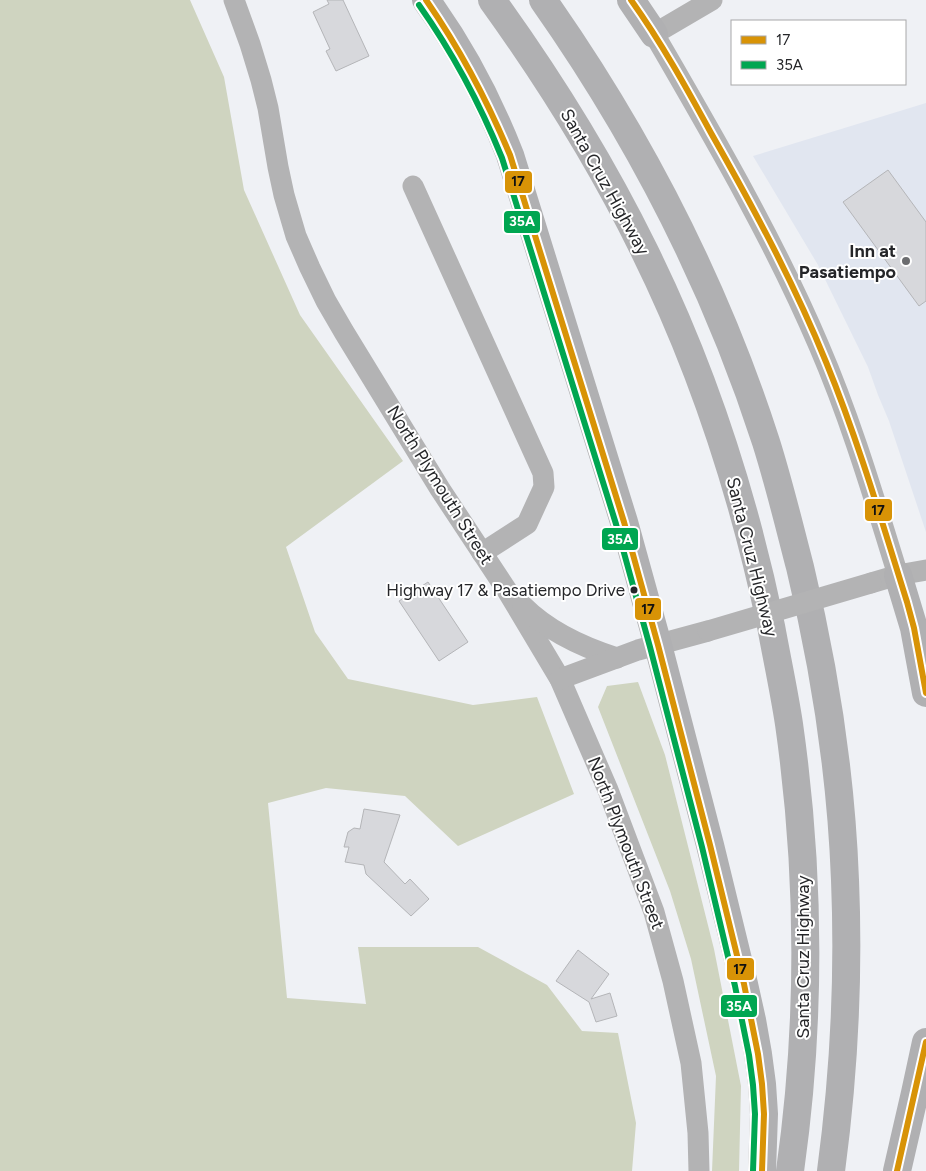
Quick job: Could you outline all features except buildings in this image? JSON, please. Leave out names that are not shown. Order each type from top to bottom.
[{"type":"highway","points":[[426,0],[472,71],[510,155],[617,498],[701,808],[752,1020],[762,1084],[764,1114],[762,1171]]},
{"type":"highway","name":"Santa Cruz Highway","points":[[492,0],[532,57],[580,134],[645,252],[698,376],[728,463],[753,548],[789,723],[802,856],[806,946],[805,1008],[798,1114],[790,1171]]},
{"type":"highway","points":[[543,0],[618,116],[661,192],[719,318],[751,399],[779,485],[812,616],[828,703],[843,837],[846,924],[846,1013],[832,1171]]},
{"type":"highway","points":[[631,0],[654,34]]},
{"type":"highway","points":[[898,575],[914,628],[926,693]]},
{"type":"highway","points":[[897,1171],[926,1042]]},
{"type":"street","name":"North Plymouth Street","points":[[234,0],[261,80],[284,195],[296,236],[310,268],[344,332],[440,490],[508,592],[560,679],[608,790],[654,912],[673,981],[691,1064],[698,1133],[699,1171]]},
{"type":"street","points":[[712,0],[654,34],[751,205],[800,304],[838,393],[898,575]]},
{"type":"street","points":[[414,186],[543,473],[544,487],[527,524],[482,553]]},
{"type":"street","points":[[560,679],[638,650],[898,575],[926,570]]},
{"type":"street","points":[[508,592],[539,620],[558,633],[577,644],[617,658]]},
{"type":"shaded area","points":[[926,103],[926,532],[889,421],[868,367],[818,265],[753,156]]},
{"type":"green space","points":[[0,0],[190,0],[224,77],[244,190],[300,315],[403,461],[286,547],[315,632],[348,679],[473,705],[537,697],[574,794],[458,846],[405,796],[326,788],[268,803],[287,998],[366,1004],[358,947],[478,947],[547,985],[582,1031],[618,1033],[636,1123],[632,1171],[0,1171]]},
{"type":"green space","points":[[638,682],[665,755],[714,949],[741,1086],[739,1171],[712,1171],[716,1076],[691,959],[670,891],[598,707],[607,686]]},
{"type":"transit line","name":"17","points":[[426,0],[472,75],[510,155],[624,522],[710,845],[744,984],[762,1084],[764,1114],[762,1171]]},
{"type":"transit line","name":"17","points":[[631,0],[673,65],[742,189],[787,274],[814,333],[849,421],[907,602],[914,628],[926,693]]},
{"type":"transit line","name":"35A","points":[[419,5],[465,79],[485,118],[502,158],[616,524],[702,847],[735,986],[753,1085],[755,1114],[753,1171]]},
{"type":"transit line","name":"17","points":[[897,1171],[926,1042]]},
{"type":"place","name":"Inn at Pasatiempo","points":[[906,261]]},
{"type":"place","name":"Highway 17 & Pasatiempo Drive","points":[[634,590]]}]
